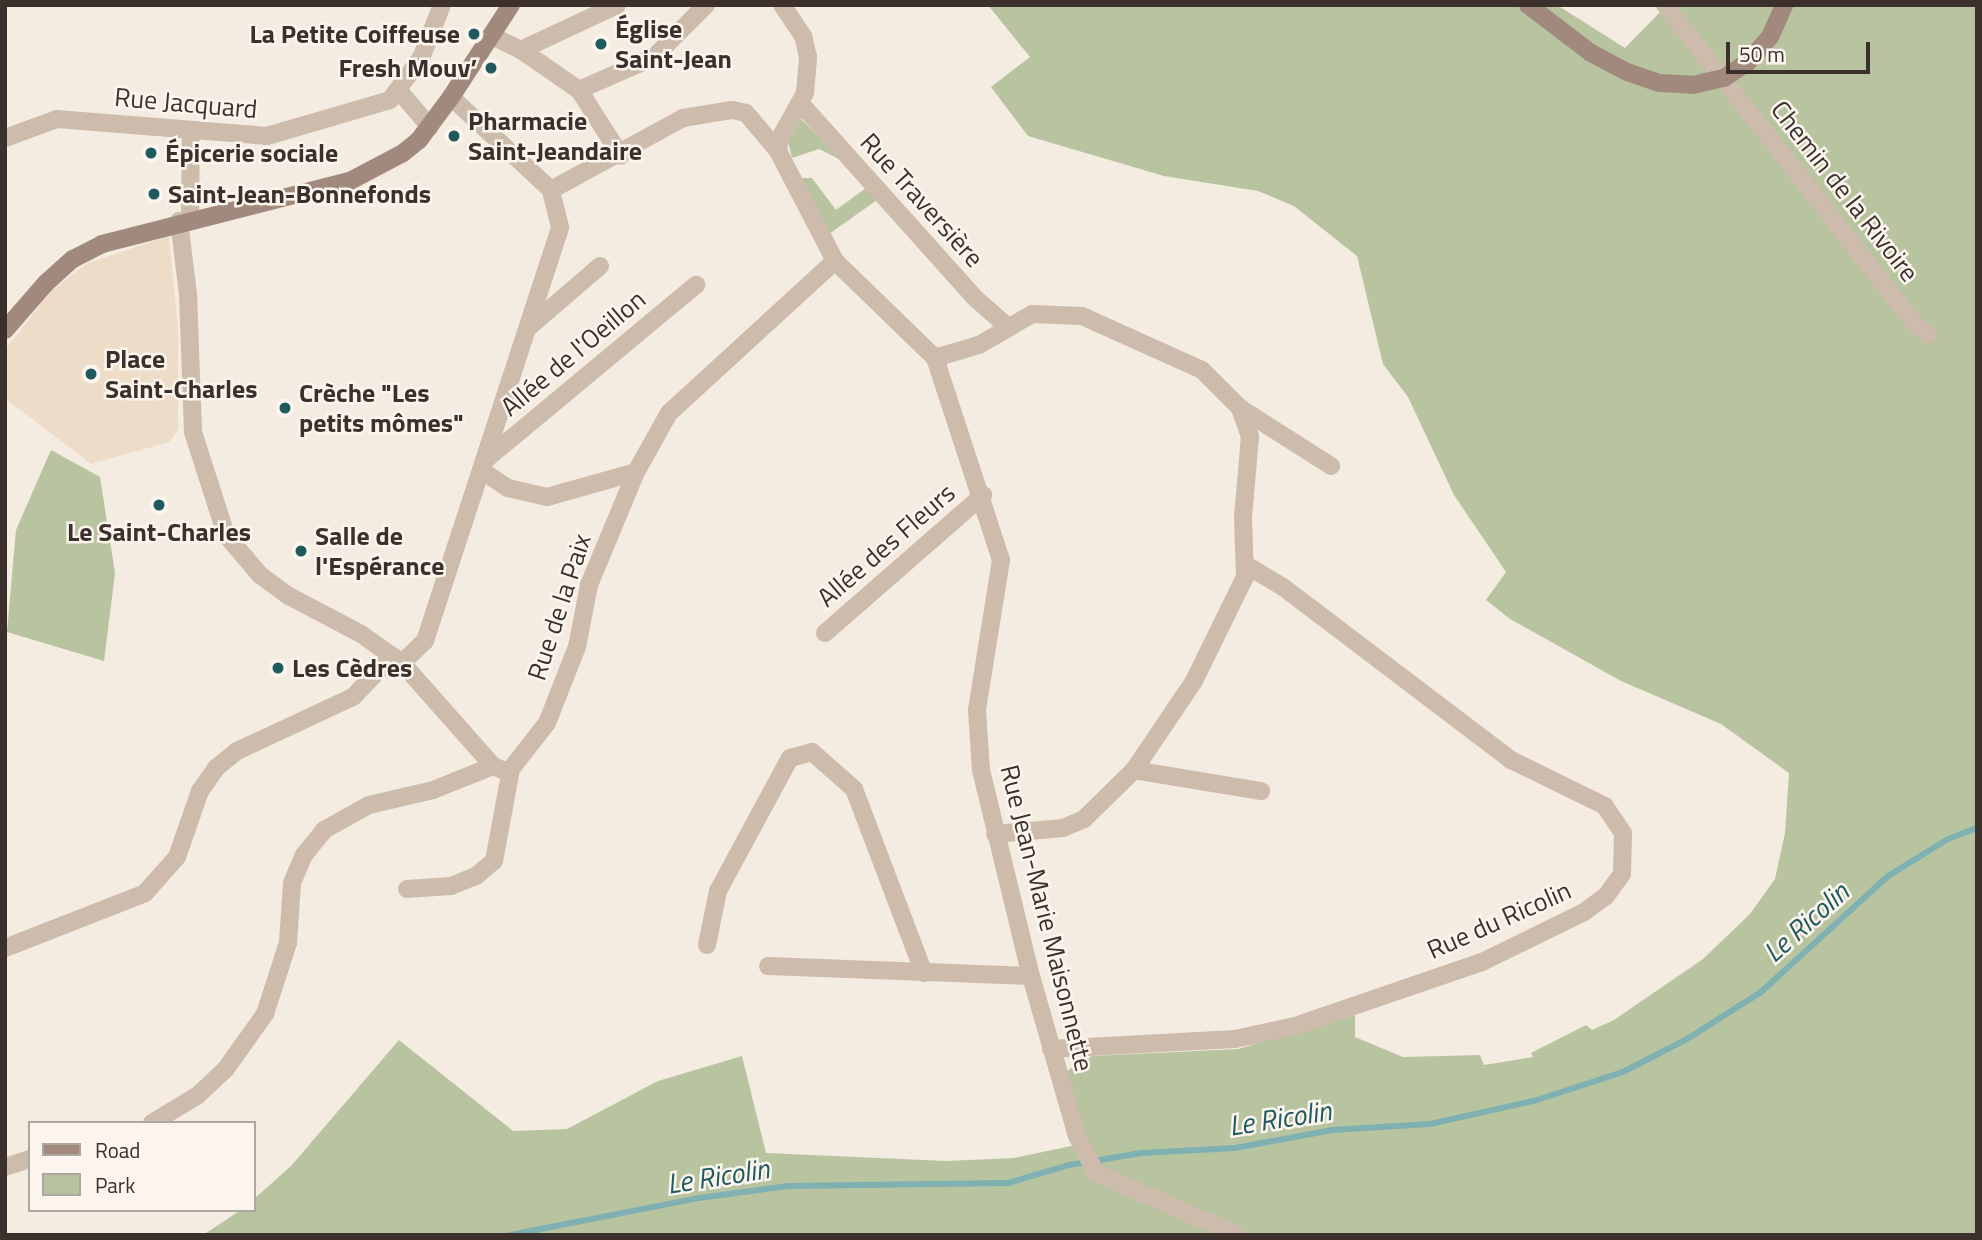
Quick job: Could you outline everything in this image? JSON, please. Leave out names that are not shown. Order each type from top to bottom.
[{"type":"main road","points":[[8,321],[74,259],[102,244],[184,220],[350,181],[403,153],[430,127],[452,97],[494,37],[511,5]]},
{"type":"main road","points":[[1528,5],[1591,53],[1627,72],[1659,83],[1693,85],[1724,78],[1748,62],[1770,37],[1784,5]]},
{"type":"street","points":[[430,127],[400,92],[421,58],[442,5]]},
{"type":"street","points":[[521,50],[617,5]]},
{"type":"street","points":[[579,90],[654,57],[706,5]]},
{"type":"street","points":[[778,151],[785,128],[801,104],[808,57],[803,36],[782,5]]},
{"type":"street","name":"Chemin de la Rivoire","points":[[1665,5],[1915,324],[1927,334]]},
{"type":"street","points":[[494,37],[521,50],[579,90],[621,156]]},
{"type":"street","name":"Rue Jacquard","points":[[5,138],[57,119],[267,136],[390,100],[400,92]]},
{"type":"street","points":[[5,948],[145,893],[177,857],[200,791],[216,768],[237,751],[353,697],[397,659],[425,641],[560,226],[551,190],[452,97]]},
{"type":"street","name":"Rue Traversière","points":[[801,104],[975,298],[1008,327]]},
{"type":"street","name":"Rue Jean-Marie Maisonnette","points":[[551,190],[621,156],[683,118],[732,110],[753,119],[778,151],[835,261],[935,358],[983,495],[1001,560],[977,709],[981,770],[1031,976],[1077,1136],[1096,1173],[1238,1235]]},
{"type":"street","points":[[191,130],[184,220],[193,432],[226,535],[270,582],[397,659],[493,766]]},
{"type":"street","name":"Rue de la Paix","points":[[407,889],[452,886],[476,876],[494,862],[511,769],[547,723],[577,647],[589,585],[636,472],[669,412],[835,261]]},
{"type":"street","points":[[526,330],[600,266]]},
{"type":"street","name":"Allée de l'Oeillon","points":[[482,465],[696,285]]},
{"type":"street","points":[[935,358],[979,345],[1031,314],[1050,312],[1099,321],[1202,370],[1240,408],[1331,466]]},
{"type":"street","points":[[995,834],[1063,828],[1084,819],[1134,769],[1194,681],[1240,588],[1246,565],[1243,518],[1250,437],[1240,408]]},
{"type":"street","points":[[482,465],[508,488],[547,496],[636,472]]},
{"type":"street","name":"Allée des Fleurs","points":[[825,634],[983,495]]},
{"type":"street","name":"Rue du Ricolin","points":[[1051,1049],[1235,1039],[1295,1026],[1482,962],[1584,912],[1606,896],[1622,874],[1623,833],[1605,806],[1511,760],[1283,587],[1246,565]]},
{"type":"street","points":[[707,945],[718,891],[783,770],[790,758],[812,752],[854,789],[924,973]]},
{"type":"street","points":[[155,1121],[198,1095],[225,1070],[265,1014],[288,943],[292,883],[304,855],[324,830],[369,805],[433,790],[493,766],[511,769]]},
{"type":"street","points":[[1134,769],[1261,791]]},
{"type":"street","points":[[768,966],[1031,976]]},
{"type":"street","points":[[5,1167],[28,1160]]},
{"type":"green space","points":[[988,5],[1557,5],[1625,48],[1667,5],[1977,5],[1977,1235],[203,1235],[238,1212],[256,1212],[256,1197],[291,1166],[399,1040],[513,1131],[567,1129],[658,1081],[742,1056],[766,1153],[946,1161],[1014,1158],[1086,1143],[1065,1072],[1092,1056],[1238,1049],[1355,1015],[1355,1037],[1403,1057],[1480,1055],[1484,1065],[1533,1057],[1531,1053],[1586,1025],[1592,1030],[1614,1020],[1703,959],[1750,914],[1775,879],[1785,833],[1789,773],[1721,724],[1621,681],[1510,619],[1486,600],[1506,572],[1454,495],[1408,397],[1383,364],[1357,256],[1294,206],[1258,191],[1164,176],[1028,136],[991,87],[1030,57]]},
{"type":"green space","points":[[801,119],[843,161],[819,149],[792,158],[788,141]]},
{"type":"green space","points":[[801,178],[812,178],[836,210],[866,188],[877,200],[829,234]]},
{"type":"green space","points":[[51,450],[100,477],[115,573],[104,661],[7,632],[16,530]]},
{"type":"shaded area","name":"Place Saint-Charles","points":[[169,236],[178,331],[178,430],[169,442],[91,464],[5,398],[5,350],[52,290],[88,263]]},
{"type":"waterway","name":"Le Ricolin","points":[[510,1235],[699,1198],[788,1186],[1008,1183],[1069,1165],[1141,1153],[1235,1148],[1332,1130],[1430,1124],[1537,1100],[1623,1072],[1687,1039],[1761,992],[1888,876],[1948,839],[1977,828]]},
{"type":"place","name":"La Petite Coiffeuse","points":[[474,34]]},
{"type":"place","name":"Église Saint-Jean","points":[[601,44]]},
{"type":"place","name":"Fresh Mouv’","points":[[491,68]]},
{"type":"place","name":"Pharmacie Saint-Jeandaire","points":[[454,136]]},
{"type":"place","name":"Épicerie sociale","points":[[151,153]]},
{"type":"place","name":"Saint-Jean-Bonnefonds","points":[[154,194]]},
{"type":"place","name":"Place Saint-Charles","points":[[91,374]]},
{"type":"place","name":"Crèche \"Les petits mômes\"","points":[[285,408]]},
{"type":"place","name":"Le Saint-Charles","points":[[159,505]]},
{"type":"place","name":"Salle de l'Espérance","points":[[301,551]]},
{"type":"place","name":"Les Cèdres","points":[[278,668]]}]
